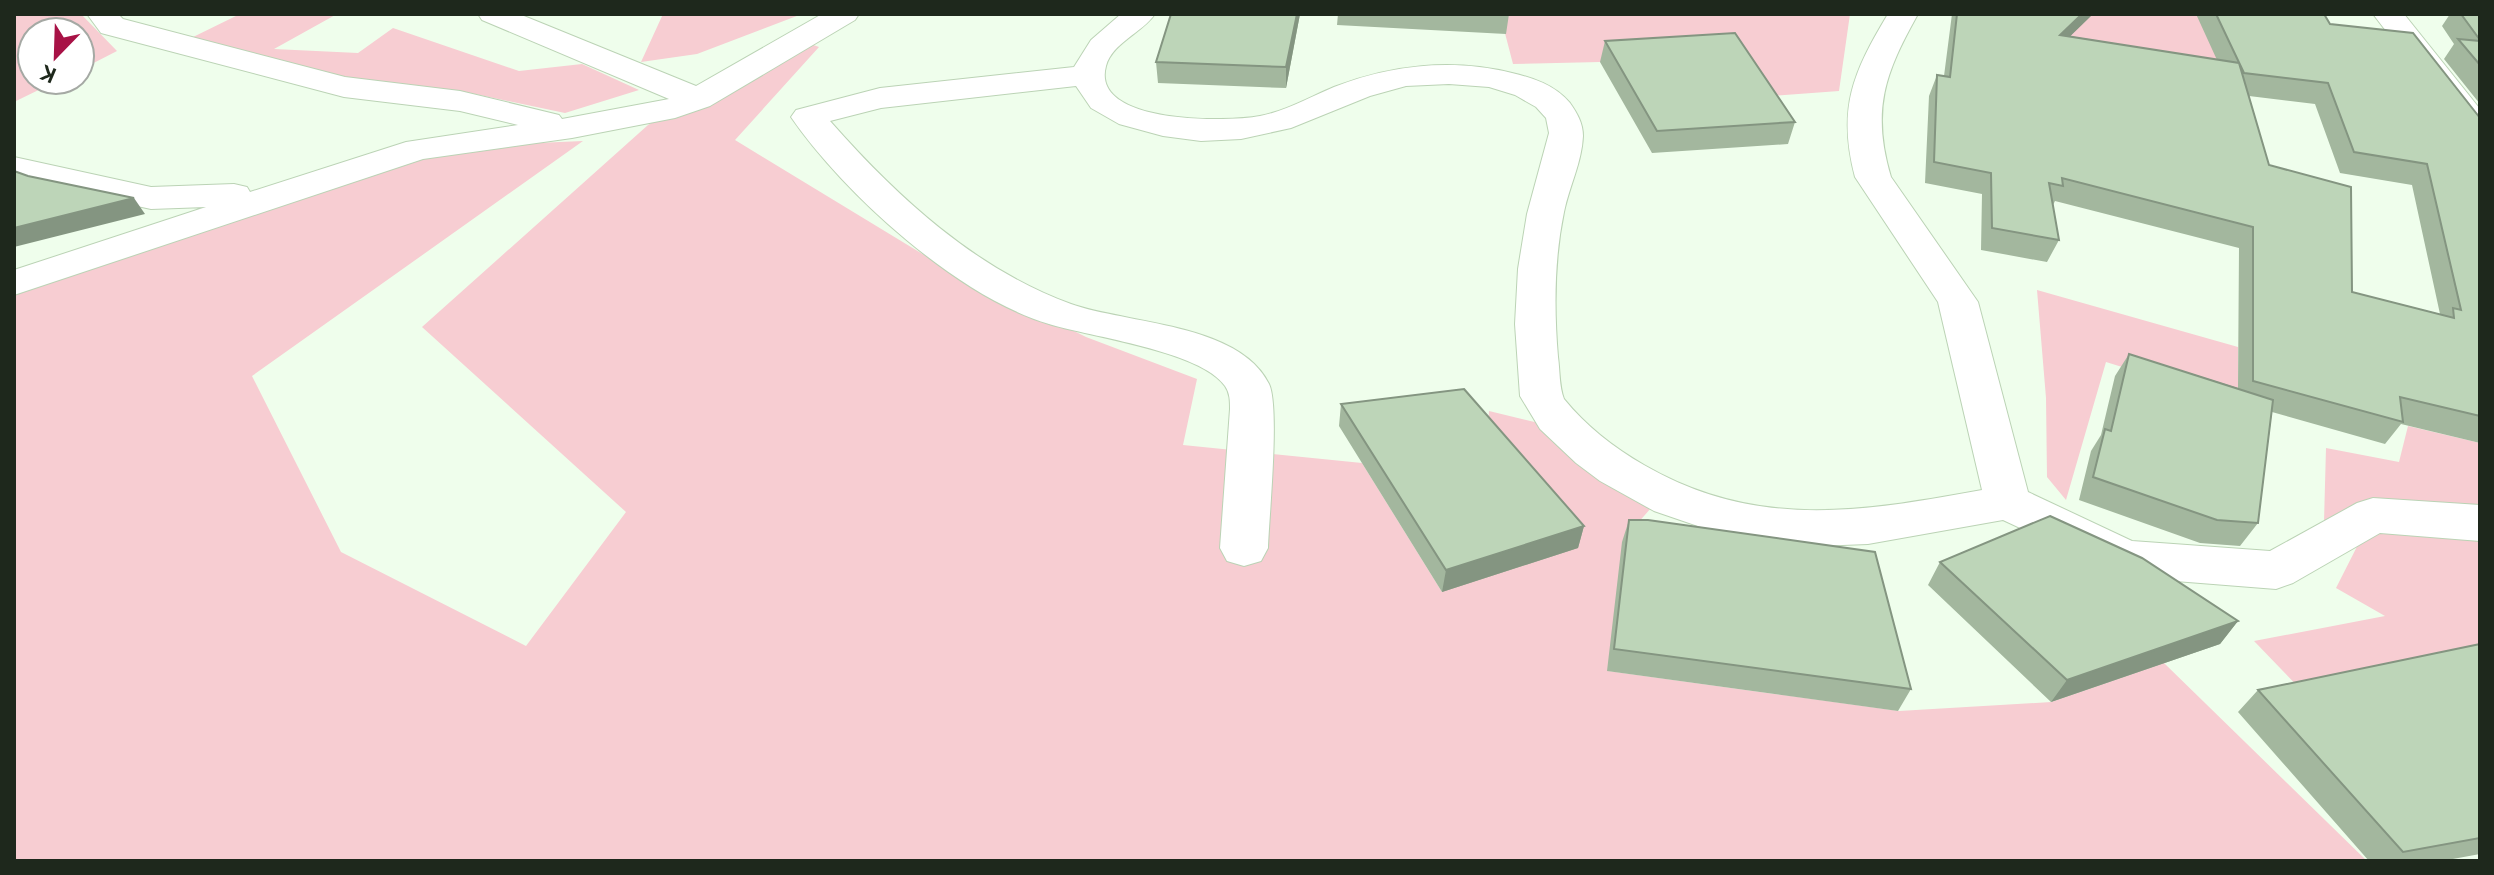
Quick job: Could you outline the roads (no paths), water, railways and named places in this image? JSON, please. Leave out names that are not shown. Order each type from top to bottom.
[{"type":"street","points":[[102,14],[112,26],[344,87],[460,101],[572,128]]},
{"type":"street","points":[[493,14],[698,99]]},
{"type":"street","points":[[14,283],[418,149],[572,128],[675,108],[698,99],[844,14]]},
{"type":"street","points":[[1140,14],[1091,60],[1087,75],[1093,91],[1131,117],[1160,126],[1193,130],[1265,125],[1294,117],[1355,89],[1384,80],[1423,75],[1461,75],[1527,88],[1548,99],[1561,113],[1566,133],[1545,216],[1533,307],[1541,399],[1571,434],[1609,465],[1660,494],[1712,513],[1766,526],[1820,530],[1900,521],[2008,502],[2125,559],[2276,570],[2373,515],[2480,523]]},
{"type":"street","points":[[1903,14],[1867,80],[1861,114],[1866,156],[1873,177],[1958,302],[2008,502]]},
{"type":"street","points":[[2390,15],[2480,131]]},
{"type":"street","points":[[1087,75],[880,98],[808,117],[847,164],[959,262],[992,283],[1058,313],[1196,349],[1225,361],[1241,374],[1249,387],[1252,409],[1244,548]]},
{"type":"street","points":[[14,168],[151,198],[284,193]]}]
